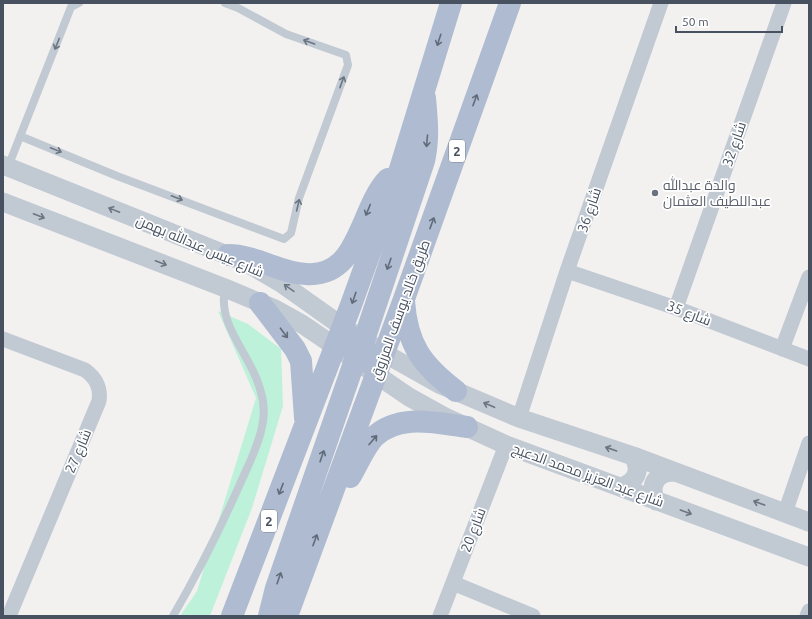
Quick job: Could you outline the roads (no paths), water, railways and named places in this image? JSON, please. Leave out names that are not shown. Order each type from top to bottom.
[{"type":"main road","name":"2","points":[[232,616],[336,347],[400,169],[451,3]]},
{"type":"main road","name":"طريق خالد يوسف المرزوق","points":[[287,616],[404,299],[510,3]]},
{"type":"main road","points":[[376,375],[366,359],[364,340],[424,161],[428,129],[424,88]]},
{"type":"main road","points":[[228,255],[250,257],[296,273],[315,274],[334,268],[345,258],[354,246],[376,194],[386,180],[400,169]]},
{"type":"main road","points":[[404,299],[408,326],[418,352],[434,374],[456,391]]},
{"type":"main road","points":[[260,303],[295,348],[301,361],[306,426]]},
{"type":"main road","points":[[269,616],[276,588],[355,360],[353,342],[343,327]]},
{"type":"main road","points":[[333,493],[347,481],[374,438],[389,427],[416,421],[467,427]]},
{"type":"street","name":"شارع 36","points":[[519,418],[567,271],[660,3]]},
{"type":"street","name":"شارع 32","points":[[676,308],[784,3]]},
{"type":"street","name":"شارع عيس عبدالله بهمن","points":[[5,167],[228,255],[281,283],[343,327],[384,353]]},
{"type":"street","name":"شارع عيس عبدالله بهمن","points":[[3,202],[260,303],[302,324],[376,375]]},
{"type":"street","name":"شارع 35","points":[[567,271],[676,308],[809,359]]},
{"type":"street","points":[[782,349],[809,277]]},
{"type":"street","name":"شارع 27","points":[[3,339],[85,370],[93,377],[100,393],[99,401],[9,616]]},
{"type":"street","points":[[384,353],[421,374],[456,391],[519,418],[633,456],[809,522]]},
{"type":"street","name":"شارع عبد العزيز محمد الدعيج","points":[[376,375],[428,408],[506,445],[809,557]]},
{"type":"street","points":[[785,513],[809,443]]},
{"type":"street","name":"شارع 20","points":[[440,616],[506,445]]},
{"type":"street","points":[[620,487],[633,482],[636,476],[638,469],[633,456]]},
{"type":"street","points":[[656,501],[652,487],[655,480],[667,472],[674,472]]},
{"type":"street","points":[[452,583],[533,616]]},
{"type":"street","points":[[807,616],[809,611]]},
{"type":"lane","points":[[5,167],[20,136],[71,8],[79,3]]},
{"type":"lane","points":[[20,136],[117,176],[284,240],[291,232],[299,198],[348,65],[346,55],[286,34],[238,8],[225,3]]},
{"type":"lane","points":[[173,616],[216,538],[256,447],[262,427],[264,406],[260,386],[225,317],[223,302],[225,288]]},
{"type":"place","name":"والدة عبدالله عبداللطيف العثمان","points":[[655,193]]}]
